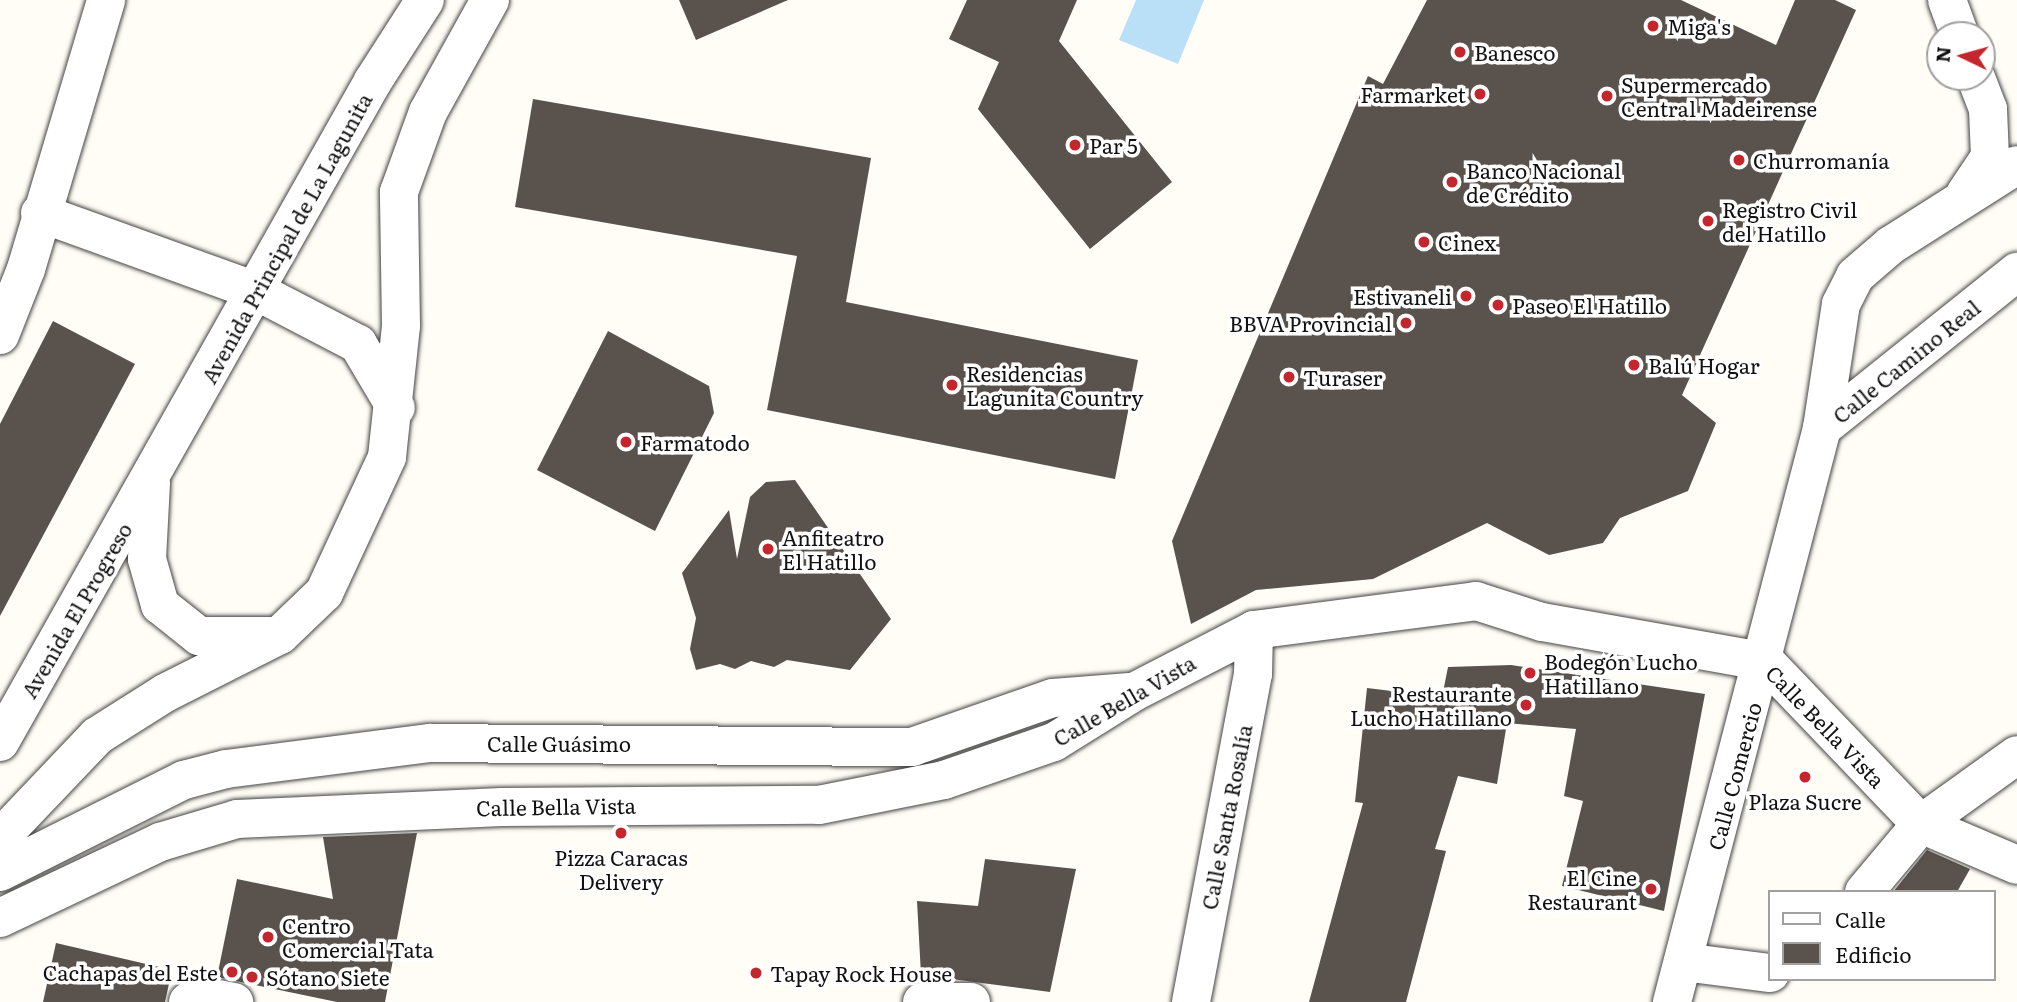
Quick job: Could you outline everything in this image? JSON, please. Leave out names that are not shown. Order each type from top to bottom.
[{"type":"street","points":[[0,335],[106,0]]},
{"type":"street","name":"Avenida Principal de La Lagunita","points":[[151,478],[425,0]]},
{"type":"street","points":[[0,838],[97,736],[165,693],[279,635],[324,593],[387,457],[396,408],[399,192],[428,112],[490,0]]},
{"type":"street","points":[[1948,0],[1956,21]]},
{"type":"street","name":"Calle Camino Real","points":[[1961,198],[1990,157],[1988,109],[1981,91]]},
{"type":"street","name":"Calle Camino Real","points":[[1822,428],[1841,304],[1855,276],[1961,198],[2017,165]]},
{"type":"street","points":[[40,213],[258,292],[358,344],[396,408]]},
{"type":"street","name":"Calle Camino Real","points":[[1822,428],[2017,272]]},
{"type":"street","name":"Calle Comercio","points":[[1672,1002],[1766,662],[1822,428]]},
{"type":"street","points":[[151,478],[147,559],[160,606],[198,636],[279,635]]},
{"type":"street","name":"Avenida El Progreso","points":[[0,742],[151,478]]},
{"type":"street","name":"Calle Bella Vista","points":[[0,918],[160,842],[237,819],[516,807],[819,805],[944,780],[1054,742],[1134,692],[1254,630],[1476,601],[1542,622],[1766,662],[1921,824],[2017,865]]},
{"type":"street","name":"Calle Santa Rosalía","points":[[1191,1002],[1253,674],[1254,630]]},
{"type":"street","name":"Calle Guásimo","points":[[0,872],[184,780],[226,769],[430,743],[912,747],[1053,698],[1134,692]]},
{"type":"street","points":[[1866,890],[1921,824],[2017,755]]},
{"type":"street","points":[[1683,962],[1769,973]]},
{"type":"street","points":[[193,999],[234,1002]]},
{"type":"street","points":[[922,1002],[971,1002]]},
{"type":"water","points":[[1136,0],[1204,0],[1178,64],[1119,40]]},
{"type":"building","points":[[679,0],[788,0],[696,40]]},
{"type":"building","name":"Par 5","points":[[967,0],[1077,0],[1059,41],[1172,182],[1090,249],[978,109],[999,62],[949,39]]},
{"type":"building","name":"Paseo El Hatillo","points":[[1427,0],[1681,0],[1776,45],[1795,0],[1835,0],[1856,10],[1682,395],[1716,423],[1688,491],[1620,518],[1603,543],[1549,555],[1487,523],[1373,579],[1256,590],[1191,624],[1172,541],[1368,76],[1383,84]]},
{"type":"building","points":[[533,99],[871,158],[846,302],[1138,360],[1115,479],[767,410],[797,256],[515,207]]},
{"type":"building","points":[[53,321],[135,364],[0,616],[0,424]]},
{"type":"building","name":"Farmatodo","points":[[608,331],[709,386],[714,413],[655,531],[537,470]]},
{"type":"building","name":"Anfiteatro El Hatillo","points":[[795,480],[891,619],[850,670],[787,660],[774,667],[751,661],[735,669],[720,664],[696,670],[690,649],[696,618],[682,573],[729,510],[737,559],[750,497],[766,482]]},
{"type":"building","points":[[1511,665],[1705,694],[1664,911],[1562,886],[1583,801],[1564,796],[1576,729],[1507,723],[1497,784],[1458,776],[1435,849],[1446,851],[1406,1002],[1309,1002],[1363,803],[1355,802],[1367,688],[1442,697],[1448,667]]},
{"type":"building","points":[[417,833],[385,1002],[337,1002],[217,977],[237,879],[333,899],[323,837]]},
{"type":"building","points":[[1927,850],[1970,869],[1958,890],[1895,890]]},
{"type":"building","points":[[985,859],[1076,869],[1050,992],[921,975],[917,901],[978,906]]},
{"type":"building","points":[[56,943],[172,970],[165,1002],[43,1002]]},
{"type":"place","name":"Miga's","points":[[1653,26]]},
{"type":"place","name":"Banesco","points":[[1460,52]]},
{"type":"place","name":"Farmarket","points":[[1480,94]]},
{"type":"place","name":"Supermercado Central Madeirense","points":[[1607,96]]},
{"type":"place","name":"Par 5","points":[[1075,145]]},
{"type":"place","name":"Churromanía","points":[[1739,160]]},
{"type":"place","name":"Banco Nacional de Crédito","points":[[1452,182]]},
{"type":"place","name":"Registro Civil del Hatillo","points":[[1708,221]]},
{"type":"place","name":"Cinex","points":[[1424,242]]},
{"type":"place","name":"Estivaneli","points":[[1466,296]]},
{"type":"place","name":"Paseo El Hatillo","points":[[1498,305]]},
{"type":"place","name":"BBVA Provincial","points":[[1406,323]]},
{"type":"place","name":"Balú Hogar","points":[[1634,365]]},
{"type":"place","name":"Turaser","points":[[1289,377]]},
{"type":"place","name":"Residencias Lagunita Country","points":[[952,385]]},
{"type":"place","name":"Farmatodo","points":[[626,442]]},
{"type":"place","name":"Anfiteatro El Hatillo","points":[[768,549]]},
{"type":"place","name":"Bodegón Lucho Hatillano","points":[[1530,673]]},
{"type":"place","name":"Restaurante Lucho Hatillano","points":[[1526,705]]},
{"type":"place","name":"Plaza Sucre","points":[[1805,777]]},
{"type":"place","name":"Pizza Caracas Delivery","points":[[621,833]]},
{"type":"place","name":"El Cine Restaurant","points":[[1651,889]]},
{"type":"place","name":"Centro Comercial Tata","points":[[268,937]]},
{"type":"place","name":"Cachapas del Este","points":[[232,972]]},
{"type":"place","name":"Tapay Rock House","points":[[756,973]]},
{"type":"place","name":"Sótano Siete","points":[[252,977]]}]
